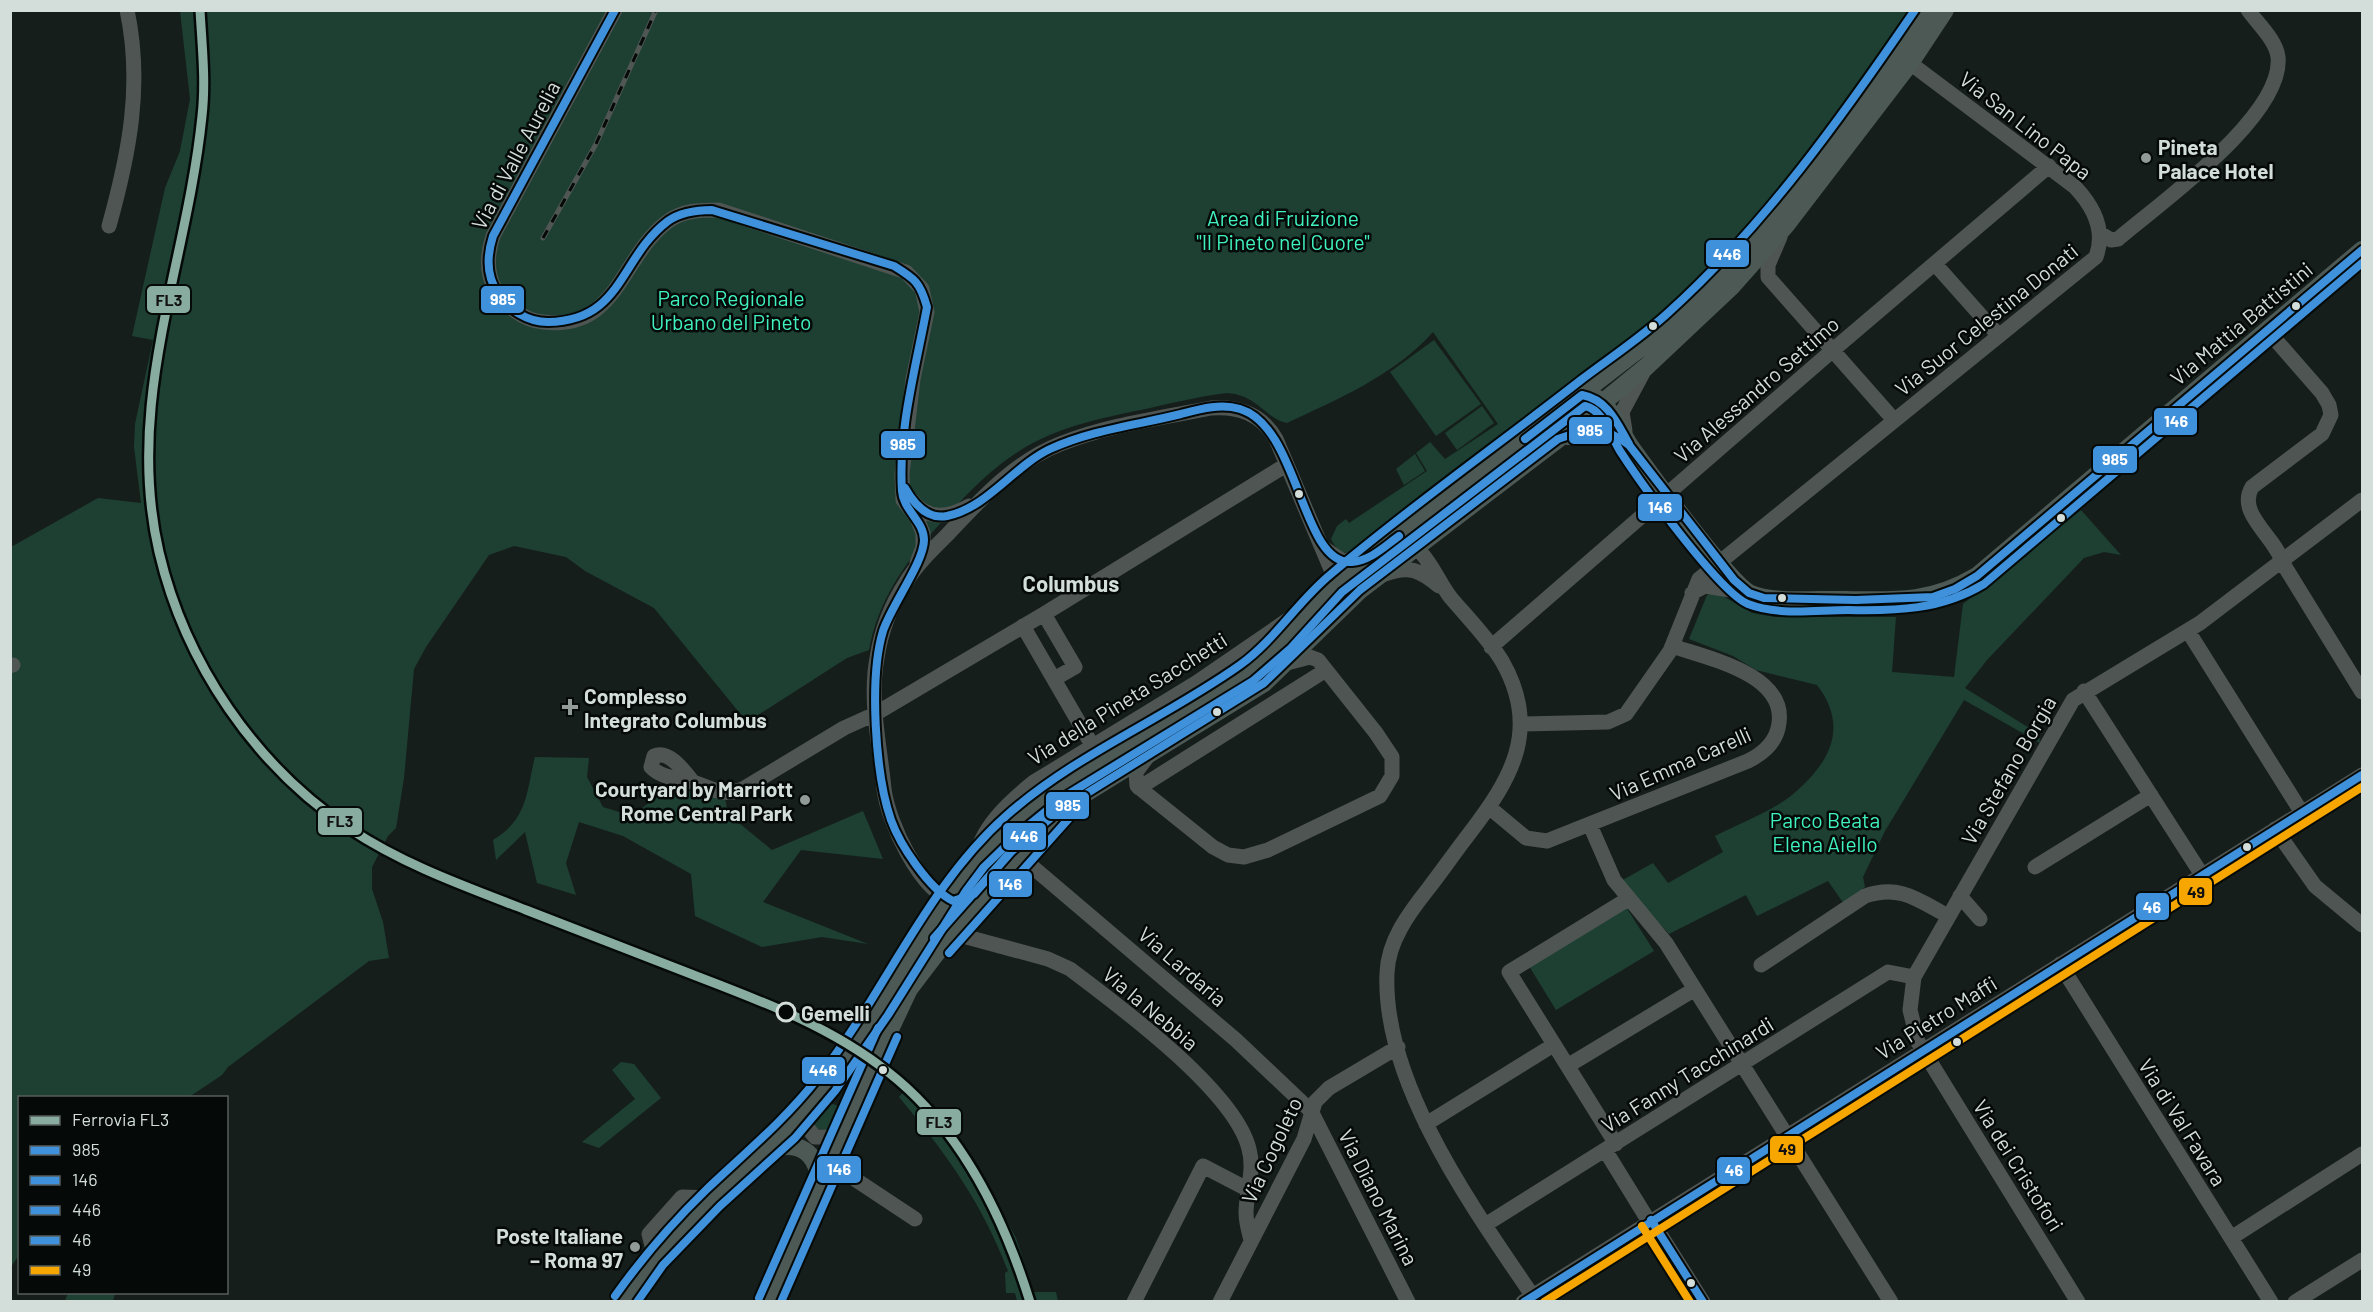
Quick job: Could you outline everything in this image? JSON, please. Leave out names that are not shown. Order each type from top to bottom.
[{"type":"main road","name":"Via della Pineta Sacchetti","points":[[624,1302],[655,1258],[713,1198],[766,1151],[805,1111],[861,1037],[947,899],[976,860],[1019,818],[1056,789],[1247,673],[1283,641],[1330,589],[1660,334],[1716,282],[1816,164],[1928,10]]},
{"type":"main road","points":[[769,1302],[843,1129],[909,989],[952,933],[1022,858],[1066,805],[1256,688],[1287,663],[1370,582],[1558,439],[1646,367],[1731,287],[1786,225],[1910,63],[1945,10]]},
{"type":"main road","name":"Via Mattia Battistini","points":[[1749,593],[1764,598],[1904,599],[1933,597],[1955,589],[1993,563],[2362,250]]},
{"type":"main road","points":[[1582,395],[1594,397],[1602,403],[1629,445],[1718,561],[1749,593]]},
{"type":"main road","points":[[1558,439],[1600,428],[1611,432],[1629,445]]},
{"type":"main road","points":[[766,1151],[785,1145],[803,1150],[817,1165],[820,1183]]},
{"type":"street","points":[[109,226],[133,123],[135,76],[127,10]]},
{"type":"street","name":"Via di Valle Aurelia","points":[[615,10],[574,91],[516,192],[488,250],[488,271],[495,289],[515,312],[536,322],[564,325],[591,315],[610,297],[651,239],[667,222],[689,210],[719,210],[899,268],[919,284],[927,312],[905,431],[902,484]]},
{"type":"street","name":"Via Suor Celestina Donati","points":[[1521,724],[1608,722],[1626,714],[1672,646],[1699,579],[1718,561],[2095,258],[2100,233],[2111,240],[2118,239],[2233,141],[2261,106],[2275,75],[2278,56],[2271,40],[2248,10]]},
{"type":"street","name":"Via San Lino Papa","points":[[1910,63],[2049,166],[2085,197],[2093,210],[2100,233]]},
{"type":"street","name":"Via Alessandro Settimo","points":[[1491,647],[2049,166]]},
{"type":"street","points":[[1786,225],[1769,261],[1768,278],[1894,420]]},
{"type":"street","points":[[1935,264],[1999,336]]},
{"type":"street","points":[[1731,287],[1752,278],[1768,278]]},
{"type":"street","points":[[2266,330],[2322,393],[2331,412],[2324,432],[2258,481],[2250,492],[2250,510],[2273,540],[2282,562],[2362,692]]},
{"type":"street","points":[[1629,445],[1621,415],[1646,367]]},
{"type":"street","points":[[915,568],[980,501],[1013,471],[1060,444],[1211,408],[1237,408],[1257,418],[1273,435],[1320,545],[1332,604],[1315,635]]},
{"type":"street","points":[[693,782],[714,792],[739,791],[1044,614],[1286,465]]},
{"type":"street","points":[[902,484],[920,510],[938,516],[957,512],[980,501]]},
{"type":"street","points":[[902,484],[903,500],[917,518],[924,537],[922,551],[915,568],[893,605],[883,632],[875,666],[875,714],[886,804],[892,823],[930,884],[947,899],[958,901],[970,896],[1017,847],[1066,805]]},
{"type":"street","name":"Via Stefano Borgia","points":[[1923,1050],[1914,1032],[1910,1010],[1914,977],[2066,708],[2084,691],[2188,631],[2362,500]]},
{"type":"street","points":[[1393,541],[1405,541],[1415,547],[1430,564],[1446,592],[1491,647],[1512,681],[1520,706],[1521,724],[1514,760],[1490,808],[1410,913],[1394,942],[1388,960],[1387,986],[1398,1047],[1426,1124],[1456,1182],[1485,1225],[1528,1298]]},
{"type":"street","points":[[1320,545],[1343,561],[1375,555]]},
{"type":"street","points":[[1370,582],[1395,570],[1409,568],[1425,574],[1446,592]]},
{"type":"street","points":[[1692,593],[1709,586],[1749,593]]},
{"type":"street","name":"Via della Pineta Sacchetti","points":[[976,860],[980,841],[1012,802],[1034,782],[1196,683],[1270,634],[1330,589]]},
{"type":"street","points":[[1044,614],[1075,667],[1054,680]]},
{"type":"street","points":[[1023,626],[1092,745]]},
{"type":"street","points":[[2188,631],[2302,813]]},
{"type":"street","name":"Via Emma Carelli","points":[[1490,808],[1521,834],[1538,841],[1556,838],[1756,757],[1775,737],[1780,719],[1778,708],[1770,692],[1761,683],[1737,669],[1672,646]]},
{"type":"street","points":[[1149,755],[1136,772],[1136,782],[1139,788],[1213,847],[1228,855],[1244,857],[1259,854],[1376,799],[1390,782],[1394,765],[1392,757],[1326,670],[1313,657],[1287,663]]},
{"type":"street","points":[[1139,788],[1326,670]]},
{"type":"street","points":[[2084,691],[2202,875]]},
{"type":"street","name":"Via Pietro Maffi","points":[[1528,1298],[1648,1217],[1787,1135],[2362,775]]},
{"type":"street","points":[[2035,867],[2151,795]]},
{"type":"street","points":[[1590,825],[1611,874],[1628,899],[1662,937],[1891,1302]]},
{"type":"street","points":[[2275,829],[2315,886],[2362,925]]},
{"type":"street","name":"Via Lardaria","points":[[1022,858],[1236,1040],[1311,1111]]},
{"type":"street","points":[[1761,965],[1865,896],[1884,890],[1905,893],[1948,916]]},
{"type":"street","points":[[1960,896],[1980,920]]},
{"type":"street","points":[[1628,899],[1509,972],[1569,1065],[1648,1217],[1703,1302]]},
{"type":"street","name":"Via la Nebbia","points":[[952,933],[1066,966],[1166,1047],[1206,1083],[1237,1120],[1251,1156],[1250,1190]]},
{"type":"street","name":"Via di Val Favara","points":[[2060,964],[2271,1302]]},
{"type":"street","name":"Via Fanny Tacchinardi","points":[[1485,1225],[1888,972],[1914,977]]},
{"type":"street","points":[[1569,1065],[1695,989]]},
{"type":"street","name":"Via Cogoleto","points":[[1220,1302],[1304,1139],[1311,1111],[1318,1098],[1329,1088],[1398,1047]]},
{"type":"street","points":[[1426,1124],[1547,1049]]},
{"type":"street","name":"Via dei Cristofori","points":[[1923,1050],[2078,1302]]},
{"type":"street","points":[[805,1111],[806,1126],[815,1137],[825,1138],[843,1129]]},
{"type":"street","name":"Via Diano Marina","points":[[1311,1111],[1408,1301]]},
{"type":"street","points":[[2231,1238],[2362,1153]]},
{"type":"street","points":[[829,1162],[915,1219]]},
{"type":"street","points":[[1134,1302],[1203,1166],[1250,1190]]},
{"type":"street","name":"Via Cogoleto","points":[[1250,1190],[1246,1214],[1251,1240]]},
{"type":"street","points":[[2295,1302],[2362,1260]]},
{"type":"green space","name":"Parco Regionale Urbano del Pineto","points":[[180,11],[203,11],[207,79],[209,80],[205,11],[1914,11],[1807,157],[1717,264],[1677,303],[1433,498],[1356,553],[1340,551],[1335,546],[1331,539],[1337,526],[1346,519],[1349,523],[1427,471],[1416,453],[1430,442],[1445,459],[1498,424],[1433,332],[1401,361],[1365,385],[1287,423],[1280,421],[1247,398],[1227,393],[1188,399],[1086,423],[1054,433],[1024,448],[978,484],[947,516],[903,569],[879,615],[869,650],[847,658],[747,722],[654,608],[585,571],[566,557],[514,546],[489,555],[426,647],[414,669],[404,778],[396,828],[388,836],[372,867],[372,889],[383,922],[389,958],[369,961],[228,1067],[222,1075],[190,1096],[18,1096],[18,1256],[11,1267],[11,547],[98,498],[141,503],[134,447],[135,424],[153,340],[132,336],[165,188],[180,151],[190,99]]},
{"type":"green space","points":[[1434,340],[1481,404],[1436,436],[1390,372]]},
{"type":"green space","points":[[1482,406],[1494,423],[1457,450],[1445,433]]},
{"type":"green space","points":[[1415,454],[1425,471],[1404,485],[1396,469]]},
{"type":"green space","name":"Parco Beata Elena Aiello","points":[[2081,510],[2121,555],[2104,552],[2084,558],[1987,660],[1965,688],[2039,734],[2040,743],[1964,700],[1885,831],[1863,877],[1865,887],[1844,904],[1828,881],[1757,916],[1746,895],[1669,934],[1621,881],[1653,863],[1668,883],[1723,852],[1715,836],[1765,812],[1792,795],[1816,771],[1825,758],[1833,731],[1832,716],[1827,701],[1817,685],[1756,670],[1733,656],[1689,639],[1707,595],[1716,592],[1752,613],[1775,617],[1896,617],[1892,672],[1954,677],[1963,604]]},
{"type":"green space","points":[[535,757],[589,758],[587,777],[603,807],[632,816],[669,787],[725,798],[728,814],[772,850],[863,811],[883,859],[801,850],[763,902],[868,944],[822,937],[762,947],[695,916],[691,874],[623,836],[579,822],[566,863],[576,895],[537,883],[525,832],[496,860],[493,840],[513,823],[519,814],[527,794]]},
{"type":"green space","points":[[1626,907],[1654,951],[1556,1010],[1529,966]]},
{"type":"green space","points":[[621,1062],[634,1064],[661,1098],[599,1148],[582,1142],[635,1099],[612,1070]]},
{"type":"green space","points":[[910,1084],[982,1174],[1016,1238],[1034,1292],[1056,1292],[1058,1301],[1017,1301],[1015,1293],[1006,1293],[1005,1273],[1008,1271],[987,1223],[947,1159],[899,1097]]},
{"type":"green space","points":[[828,1096],[832,1104],[843,1107],[827,1130],[818,1129],[812,1122]]},
{"type":"green space","points":[[68,1294],[115,1294],[113,1301],[65,1301]]},
{"type":"railway","points":[[543,238],[596,144],[656,10]]},
{"type":"rail line","name":"FL3","points":[[200,10],[204,77],[202,116],[194,171],[153,387],[149,441],[150,496],[159,552],[171,593],[186,633],[206,672],[229,708],[255,743],[284,775],[316,804],[350,829],[392,854],[459,884],[793,1016],[842,1041],[888,1072],[937,1120],[958,1147],[976,1176],[1007,1237],[1030,1302]]},
{"type":"transit line","name":"985","points":[[615,10],[493,236],[489,258],[491,280],[498,293],[519,314],[533,320],[548,322],[573,319],[592,311],[606,299],[639,252],[668,221],[689,212],[712,210],[894,266],[916,282],[927,307],[905,422],[901,468],[903,498],[921,527],[924,540],[919,560],[883,631],[876,673],[876,726],[885,801],[895,830],[925,877],[953,901],[974,894],[1011,852],[1060,810],[1264,683],[1360,590],[1558,439],[1578,432],[1595,430],[1610,434],[1629,445],[1734,580],[1749,593],[1764,598],[1856,600],[1933,597],[1955,589],[1977,576],[2362,250]]},
{"type":"transit line","name":"446","points":[[615,1296],[681,1215],[777,1123],[817,1079],[841,1047],[928,909],[977,845],[1006,816],[1061,774],[1240,665],[1264,644],[1319,585],[1361,549],[1659,321],[1738,243],[1770,206],[1830,130],[1915,10]]},
{"type":"transit line","name":"146","points":[[637,1302],[663,1265],[720,1206],[795,1138],[835,1091],[888,1015],[966,891],[984,867],[1019,833],[1062,798],[1253,681],[1291,648],[1342,592],[1585,406],[1602,418],[1630,466],[1700,558],[1735,595],[1748,604],[1772,610],[1797,612],[1901,609],[1935,604],[1968,593],[1984,584],[2362,263]]},
{"type":"transit line","name":"985","points":[[1525,439],[1582,395],[1599,402],[1611,413],[1629,444]]},
{"type":"transit line","name":"985","points":[[905,488],[917,505],[927,513],[933,516],[947,516],[975,505],[1037,456],[1066,442],[1114,428],[1203,409],[1233,407],[1260,421],[1276,441],[1321,542],[1335,557],[1352,562],[1359,561],[1377,552],[1399,536]]},
{"type":"transit line","name":"46","points":[[1524,1302],[2362,775]]},
{"type":"transit line","name":"49","points":[[1544,1302],[2362,787]]},
{"type":"transit line","name":"446","points":[[934,938],[1055,802]]},
{"type":"transit line","name":"146","points":[[949,953],[1072,815]]},
{"type":"transit line","name":"446","points":[[759,1298],[878,1028]]},
{"type":"transit line","name":"146","points":[[781,1302],[897,1037]]},
{"type":"transit line","name":"46","points":[[1651,1220],[1703,1302]]},
{"type":"transit line","name":"49","points":[[1642,1226],[1690,1302]]},
{"type":"place","name":"Pineta Palace Hotel","points":[[2146,158]]},
{"type":"place","name":"Complesso Integrato Columbus","points":[[570,707]]},
{"type":"place","name":"Courtyard by Marriott Rome Central Park","points":[[805,800]]},
{"type":"place","name":"Gemelli","points":[[786,1012]]},
{"type":"place","name":"Poste Italiane – Roma 97","points":[[635,1247]]},
{"type":"district","name":"Columbus","points":[[1071,583]]},
{"type":"park label","name":"Area di Fruizione \"Il Pineto nel Cuore\"","points":[[1283,229]]}]
